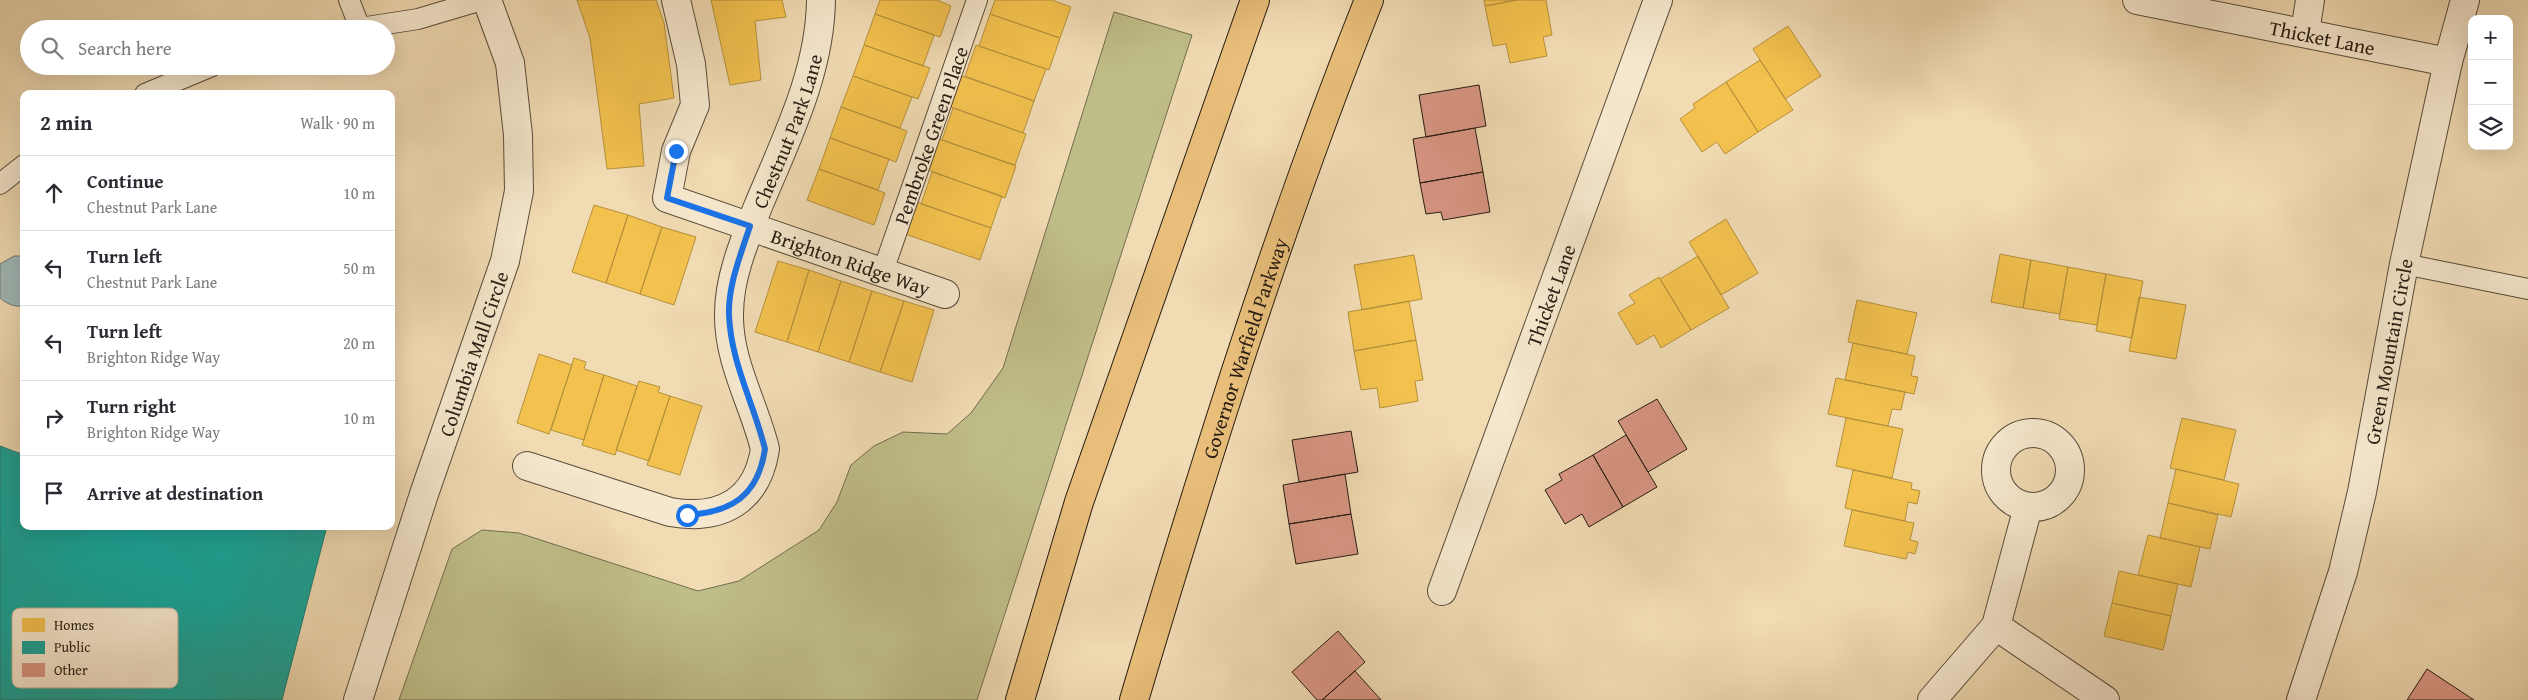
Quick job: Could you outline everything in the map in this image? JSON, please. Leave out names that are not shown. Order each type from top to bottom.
[{"type":"main road","points":[[1020,700],[1079,502],[1255,0]]},
{"type":"main road","name":"Governor Warfield Parkway","points":[[1134,700],[1179,548],[1280,244],[1370,0]]},
{"type":"street","name":"Columbia Mall Circle","points":[[358,700],[424,494],[506,261],[518,191],[518,135],[510,63],[487,0]]},
{"type":"street","name":"Brighton Ridge Way","points":[[676,0],[691,64],[695,105],[676,151],[667,198],[883,271],[945,294]]},
{"type":"street","name":"Chestnut Park Lane","points":[[527,466],[670,512],[687,515],[717,511],[733,505],[750,492],[763,465],[765,449],[732,348],[729,314],[734,274],[750,226],[809,83],[818,45],[822,0]]},
{"type":"street","name":"Thicket Lane","points":[[1442,591],[1658,0]]},
{"type":"street","name":"Thicket Lane","points":[[2137,0],[2448,62]]},
{"type":"street","points":[[2305,32],[2310,0]]},
{"type":"street","name":"Green Mountain Circle","points":[[2301,700],[2343,572],[2362,492],[2404,264],[2448,62],[2465,0]]},
{"type":"street","points":[[1932,700],[1996,626],[2028,507]]},
{"type":"street","points":[[1996,626],[2105,700]]},
{"type":"lane","points":[[349,0],[355,20]]},
{"type":"lane","points":[[395,22],[418,18],[482,0]]},
{"type":"lane","name":"Pembroke Green Place","points":[[883,271],[977,0]]},
{"type":"lane","points":[[155,90],[190,75]]},
{"type":"lane","points":[[0,184],[20,168]]},
{"type":"lane","points":[[2404,264],[2528,289]]},
{"type":"shaded area","points":[[1114,12],[1192,35],[977,700],[399,700],[452,549],[482,530],[519,533],[698,591],[739,581],[819,530],[837,502],[851,465],[874,446],[903,432],[947,434],[971,413],[1003,368]]},
{"type":"water","points":[[14,256],[20,256],[20,306],[11,305],[0,298],[0,264]]},
{"type":"building: Homes","points":[[577,0],[656,0],[664,23],[674,98],[639,104],[644,166],[607,169],[590,38]]},
{"type":"building: Homes","points":[[711,0],[782,0],[786,17],[755,21],[761,80],[730,85]]},
{"type":"building: Homes","points":[[880,0],[937,0],[951,6],[940,37],[875,14]]},
{"type":"building: Homes","points":[[995,0],[1052,0],[1071,7],[1060,38],[990,14]]},
{"type":"building: Homes","points":[[1484,0],[1517,0],[1485,6]]},
{"type":"building: Homes","points":[[1517,0],[1546,0],[1552,35],[1543,37],[1547,56],[1510,63],[1506,44],[1493,46],[1485,6]]},
{"type":"building: Homes","points":[[875,14],[934,35],[923,66],[864,45]]},
{"type":"building: Homes","points":[[990,14],[1060,38],[1049,70],[979,46]]},
{"type":"building: Homes","points":[[1788,26],[1821,76],[1785,99],[1753,49]]},
{"type":"building: Homes","points":[[864,45],[930,68],[918,99],[853,76]]},
{"type":"building: Homes","points":[[976,45],[1046,69],[1034,101],[965,76]]},
{"type":"building: Homes","points":[[1760,60],[1793,110],[1758,132],[1726,82]]},
{"type":"building: Homes","points":[[853,76],[912,97],[900,128],[841,107]]},
{"type":"building: Homes","points":[[962,76],[1034,101],[1023,133],[951,107]]},
{"type":"building: Homes","points":[[1726,82],[1758,132],[1725,154],[1717,142],[1702,152],[1680,119],[1695,108],[1693,104]]},
{"type":"building: Homes","points":[[841,107],[907,131],[896,162],[830,138]]},
{"type":"building: Homes","points":[[953,108],[1026,134],[1015,165],[942,140]]},
{"type":"building: Homes","points":[[830,138],[889,159],[878,190],[819,169]]},
{"type":"building: Homes","points":[[939,139],[1016,166],[1005,198],[928,170]]},
{"type":"building: Homes","points":[[819,169],[885,193],[874,225],[807,200]]},
{"type":"building: Homes","points":[[932,172],[1002,196],[991,228],[921,204]]},
{"type":"building: Homes","points":[[917,202],[991,228],[980,260],[905,234]]},
{"type":"building: Homes","points":[[594,205],[628,215],[606,283],[572,272]]},
{"type":"building: Homes","points":[[628,215],[662,227],[640,294],[606,283]]},
{"type":"building: Homes","points":[[1726,219],[1758,273],[1721,295],[1689,242]]},
{"type":"building: Homes","points":[[662,227],[696,237],[674,305],[640,294]]},
{"type":"building: Homes","points":[[2000,254],[2031,260],[2023,308],[1991,302]]},
{"type":"building: Homes","points":[[1414,255],[1422,299],[1362,310],[1354,265]]},
{"type":"building: Homes","points":[[1698,256],[1729,308],[1691,330],[1660,279]]},
{"type":"building: Homes","points":[[2031,260],[2068,267],[2060,314],[2023,308]]},
{"type":"building: Homes","points":[[778,261],[809,270],[787,342],[755,332]]},
{"type":"building: Homes","points":[[2068,267],[2106,274],[2097,325],[2059,319]]},
{"type":"building: Homes","points":[[809,270],[841,281],[818,352],[787,342]]},
{"type":"building: Homes","points":[[2106,274],[2143,281],[2132,338],[2096,331]]},
{"type":"building: Homes","points":[[1659,277],[1691,330],[1661,348],[1654,335],[1637,345],[1618,313],[1635,303],[1629,295]]},
{"type":"building: Homes","points":[[841,281],[872,291],[849,362],[818,352]]},
{"type":"building: Homes","points":[[872,291],[904,301],[880,372],[849,362]]},
{"type":"building: Homes","points":[[2139,297],[2186,305],[2176,359],[2129,351]]},
{"type":"building: Homes","points":[[1857,300],[1917,313],[1907,354],[1848,342]]},
{"type":"building: Homes","points":[[904,301],[934,310],[912,382],[880,372]]},
{"type":"building: Homes","points":[[1409,301],[1416,340],[1354,351],[1348,312]]},
{"type":"building: Homes","points":[[1416,340],[1423,380],[1415,381],[1418,401],[1380,408],[1377,388],[1361,390],[1354,351]]},
{"type":"building: Homes","points":[[1853,343],[1915,356],[1911,376],[1918,377],[1914,394],[1845,380]]},
{"type":"building: Homes","points":[[539,354],[572,365],[549,434],[517,423]]},
{"type":"building: Homes","points":[[574,358],[586,362],[584,369],[604,375],[584,440],[551,430]]},
{"type":"building: Homes","points":[[604,375],[637,386],[615,455],[582,445]]},
{"type":"building: Homes","points":[[1836,378],[1905,392],[1901,410],[1892,409],[1888,426],[1828,414]]},
{"type":"building: Homes","points":[[639,381],[660,387],[658,392],[670,396],[649,461],[616,450]]},
{"type":"building: Homes","points":[[670,396],[702,406],[680,475],[647,465]]},
{"type":"building: Homes","points":[[1846,418],[1903,429],[1892,478],[1836,466]]},
{"type":"building: Homes","points":[[2182,418],[2236,430],[2224,480],[2170,468]]},
{"type":"building: Homes","points":[[2176,469],[2239,484],[2231,517],[2168,503]]},
{"type":"building: Homes","points":[[1853,470],[1912,483],[1911,489],[1920,491],[1917,504],[1908,502],[1905,521],[1845,508]]},
{"type":"building: Homes","points":[[2168,503],[2218,515],[2210,549],[2160,538]]},
{"type":"building: Homes","points":[[1852,510],[1914,523],[1910,540],[1918,542],[1915,554],[1908,552],[1906,559],[1844,546]]},
{"type":"building: Homes","points":[[2148,535],[2200,547],[2191,587],[2138,575]]},
{"type":"building: Homes","points":[[2119,571],[2178,584],[2171,616],[2112,603]]},
{"type":"building: Homes","points":[[2112,603],[2171,616],[2163,650],[2104,636]]},
{"type":"building: Public","points":[[0,446],[20,454],[20,530],[326,530],[282,700],[0,700]]},
{"type":"building: Other","points":[[1479,85],[1486,126],[1426,137],[1419,95]]},
{"type":"building: Other","points":[[1475,128],[1483,172],[1420,183],[1413,139]]},
{"type":"building: Other","points":[[1483,172],[1490,212],[1443,220],[1441,212],[1426,214],[1420,183]]},
{"type":"building: Other","points":[[1657,399],[1687,449],[1648,472],[1618,421]]},
{"type":"building: Other","points":[[1351,431],[1358,472],[1299,482],[1292,440]]},
{"type":"building: Other","points":[[1626,435],[1657,487],[1623,507],[1593,455]]},
{"type":"building: Other","points":[[1593,455],[1623,507],[1589,527],[1582,514],[1565,524],[1545,490],[1562,480],[1559,474]]},
{"type":"building: Other","points":[[1345,474],[1351,514],[1289,524],[1283,485]]},
{"type":"building: Other","points":[[1351,514],[1358,554],[1296,564],[1289,524]]},
{"type":"building: Other","points":[[1338,631],[1365,662],[1322,700],[1317,700],[1292,672]]},
{"type":"building: Other","points":[[2427,669],[2474,700],[2407,700]]},
{"type":"building: Other","points":[[1355,671],[1381,700],[1322,700]]},
{"type":"route","points":[[676,151],[667,198],[750,226],[734,274],[729,314],[732,348],[765,449],[763,465],[750,492],[733,505],[710,514],[687,515]]}]
